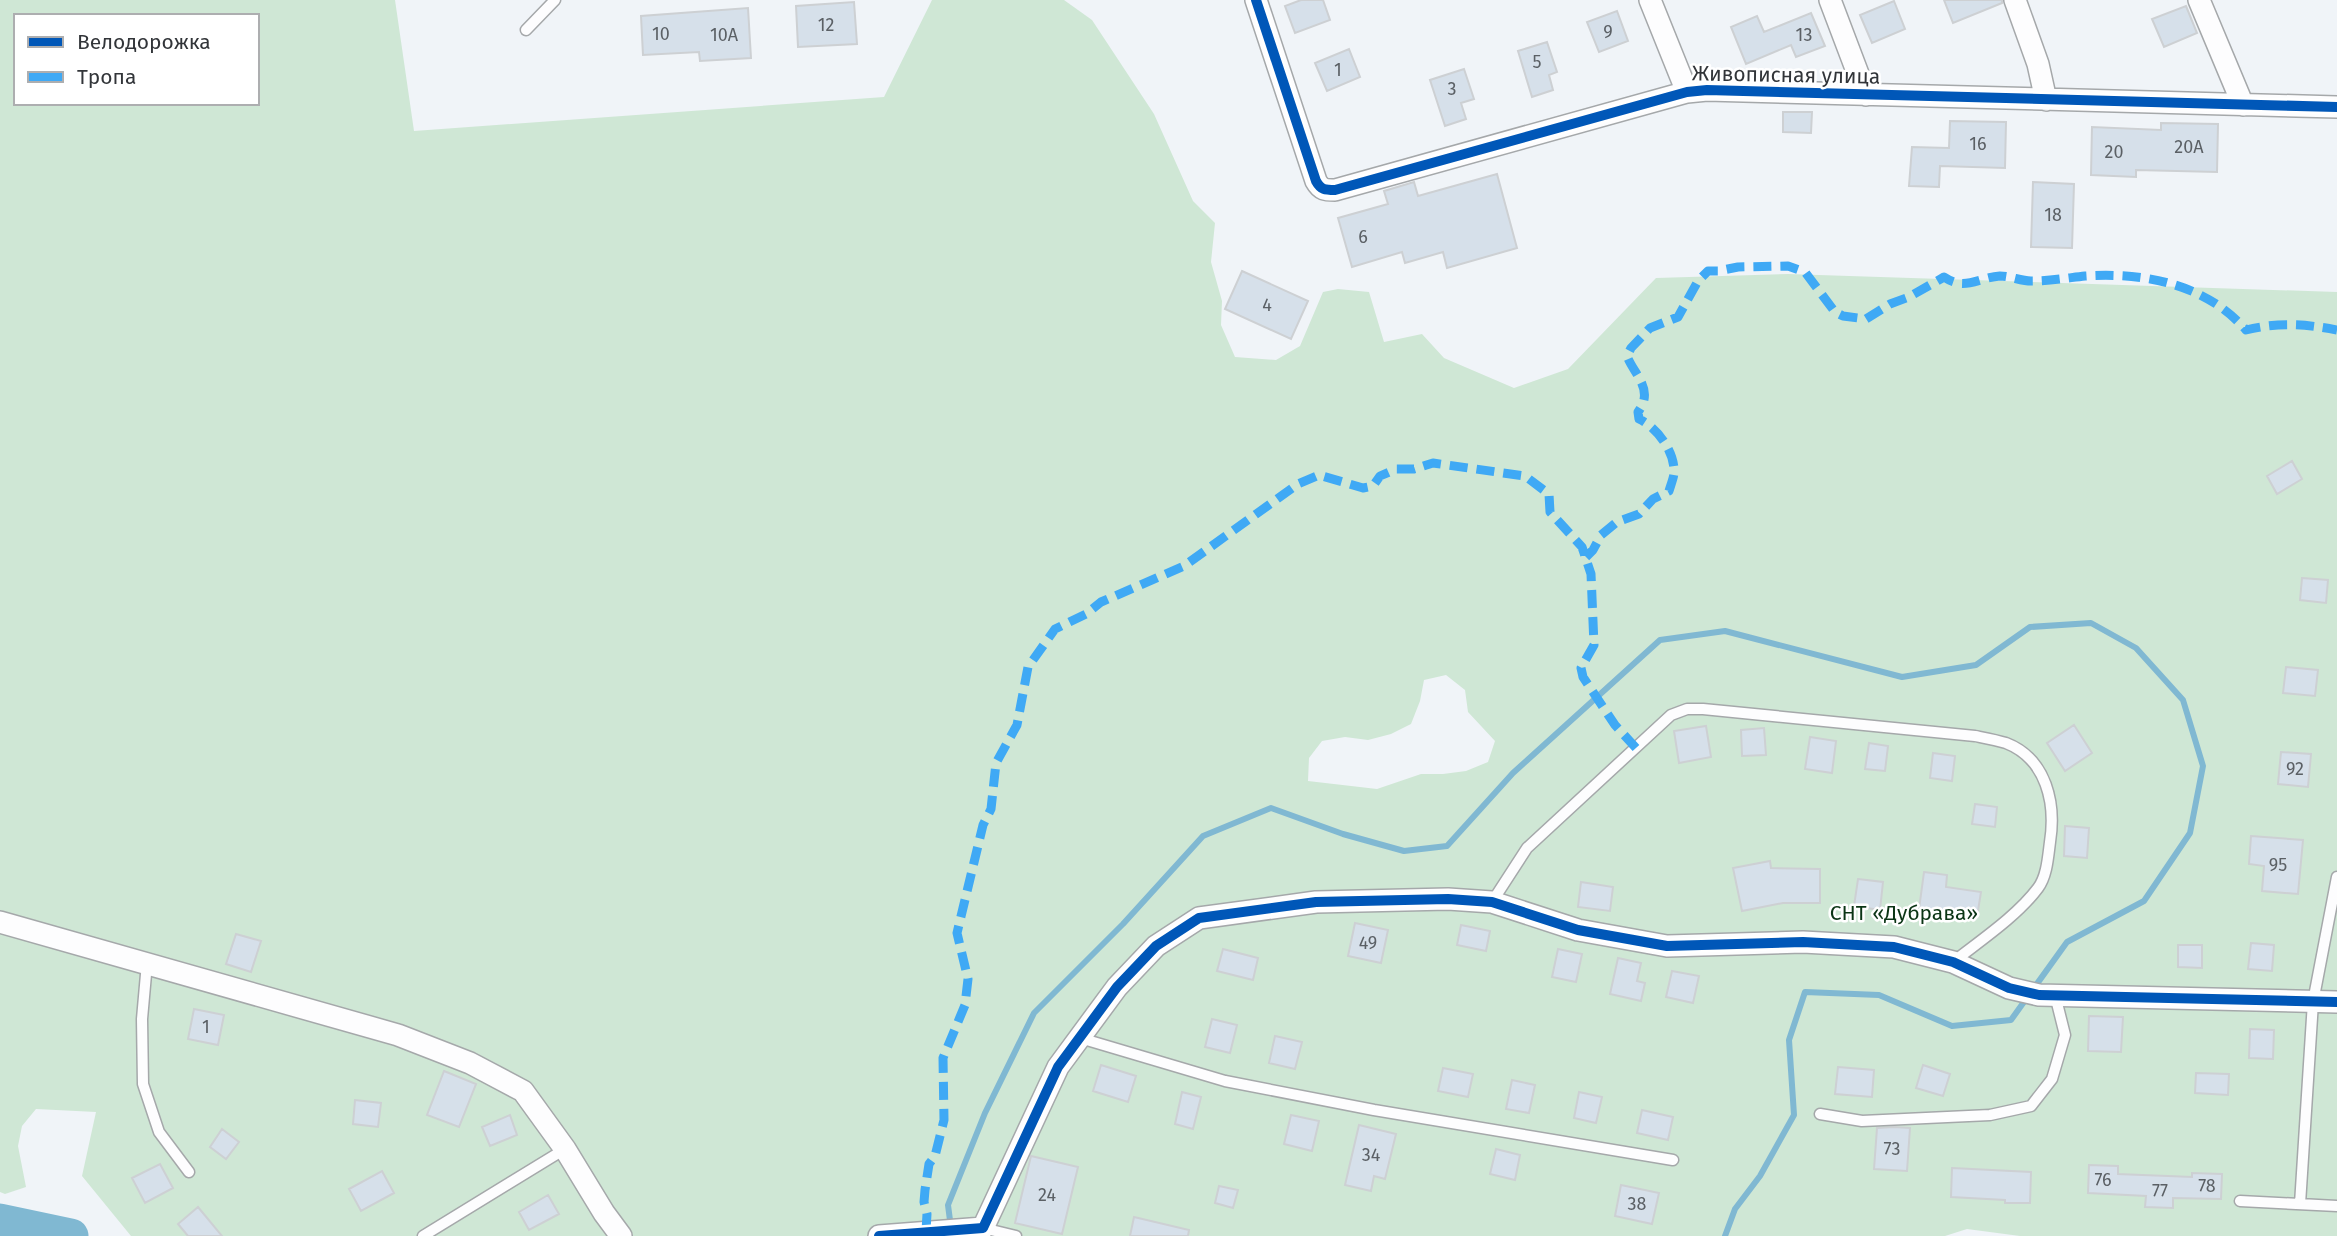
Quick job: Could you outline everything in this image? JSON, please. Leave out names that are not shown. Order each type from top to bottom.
[{"type":"street","name":"Живописная улица","points":[[1256,0],[1316,181],[1319,187],[1326,190],[1335,190],[1687,92],[1707,90],[2337,107]]},
{"type":"street","points":[[1650,0],[1687,92]]},
{"type":"street","points":[[1830,0],[1866,95]]},
{"type":"street","points":[[2015,0],[2038,64],[2046,100]]},
{"type":"street","points":[[2199,0],[2243,105]]},
{"type":"street","points":[[879,1236],[973,1228],[1058,1067],[1117,987],[1156,946],[1199,918],[1316,902],[1448,899],[1492,902],[1578,930],[1667,946],[1803,942],[1894,947],[1954,962],[2008,988],[2047,995],[2337,1002]]},
{"type":"street","points":[[0,922],[398,1035],[470,1063],[523,1091],[565,1149],[621,1236]]},
{"type":"lane","points":[[526,30],[555,0]]},
{"type":"lane","points":[[1492,902],[1527,848],[1671,715],[1687,709],[1975,736],[2008,744],[2029,759],[2043,775],[2052,802],[2051,835],[2047,864],[2039,887],[2004,921],[1954,962]]},
{"type":"lane","points":[[2300,1204],[2313,1002],[2337,877]]},
{"type":"lane","points":[[148,963],[142,1019],[143,1084],[159,1132],[189,1172]]},
{"type":"lane","points":[[1820,1114],[1862,1121],[1990,1115],[2031,1105],[2052,1079],[2065,1035],[2047,995]]},
{"type":"lane","points":[[1080,1038],[1225,1081],[1387,1112],[1673,1160]]},
{"type":"lane","points":[[423,1236],[565,1149]]},
{"type":"lane","points":[[2240,1201],[2337,1206]]},
{"type":"lane","points":[[973,1228],[1016,1236]]},
{"type":"green space","name":"СНТ «Дубрава»","points":[[0,0],[395,0],[414,131],[884,97],[932,0],[1064,0],[1092,20],[1154,114],[1193,201],[1215,223],[1211,262],[1222,301],[1221,325],[1235,357],[1276,360],[1300,346],[1323,292],[1338,289],[1369,292],[1384,342],[1422,334],[1444,358],[1514,388],[1568,369],[1656,278],[1788,274],[2337,292],[2337,1236],[2020,1236],[1967,1229],[1945,1236],[131,1236],[82,1176],[96,1112],[36,1109],[22,1126],[18,1146],[26,1187],[5,1194],[0,1192]],"holes":[[[1446,675],[1465,690],[1468,712],[1495,741],[1488,762],[1466,771],[1421,774],[1377,789],[1308,781],[1309,758],[1322,741],[1345,737],[1368,740],[1391,734],[1411,724],[1420,701],[1424,680]]]},
{"type":"building","points":[[1301,0],[1323,0],[1330,20],[1295,33],[1285,6]]},
{"type":"building","points":[[1944,0],[2002,0],[2002,3],[1953,23]]},
{"type":"building","points":[[1894,1],[1905,29],[1872,43],[1860,15]]},
{"type":"building","points":[[854,2],[857,44],[798,47],[796,6]]},
{"type":"building","points":[[2186,6],[2197,33],[2164,47],[2152,19]]},
{"type":"building","points":[[748,8],[751,58],[700,61],[699,52],[643,55],[641,16]]},
{"type":"building","points":[[1617,11],[1628,41],[1599,52],[1587,22]]},
{"type":"building","points":[[1811,13],[1825,46],[1796,57],[1791,45],[1746,64],[1731,27],[1757,16],[1764,32]]},
{"type":"building","points":[[1547,42],[1557,72],[1549,75],[1553,90],[1532,97],[1518,51]]},
{"type":"building","points":[[1349,49],[1360,77],[1327,91],[1315,63]]},
{"type":"building","points":[[1464,69],[1474,99],[1461,103],[1466,119],[1445,126],[1430,80]]},
{"type":"building","points":[[1783,112],[1812,112],[1811,133],[1783,132]]},
{"type":"building","points":[[1950,121],[2006,122],[2005,168],[1940,166],[1939,187],[1909,186],[1912,147],[1949,148]]},
{"type":"building","points":[[2161,123],[2218,124],[2217,172],[2136,170],[2136,177],[2091,175],[2092,127],[2161,130]]},
{"type":"building","points":[[1497,174],[1517,248],[1447,268],[1443,252],[1405,263],[1402,252],[1352,267],[1338,218],[1388,204],[1384,191],[1414,182],[1418,196]]},
{"type":"building","points":[[2033,182],[2074,184],[2072,248],[2031,247]]},
{"type":"building","points":[[1242,271],[1308,301],[1291,339],[1225,309]]},
{"type":"building","points":[[2292,461],[2302,479],[2277,494],[2267,476]]},
{"type":"building","points":[[2302,578],[2328,580],[2326,603],[2300,600]]},
{"type":"building","points":[[2286,667],[2318,670],[2315,696],[2283,693]]},
{"type":"building","points":[[2074,725],[2092,753],[2065,771],[2047,743]]},
{"type":"building","points":[[1706,726],[1711,757],[1679,763],[1674,731]]},
{"type":"building","points":[[1764,728],[1766,755],[1742,756],[1741,730]]},
{"type":"building","points":[[1810,737],[1836,741],[1832,773],[1805,769]]},
{"type":"building","points":[[1869,743],[1888,746],[1885,771],[1865,769]]},
{"type":"building","points":[[2281,752],[2311,754],[2308,787],[2278,784]]},
{"type":"building","points":[[1933,753],[1955,756],[1952,781],[1930,778]]},
{"type":"building","points":[[1975,804],[1997,807],[1995,827],[1972,824]]},
{"type":"building","points":[[2065,826],[2089,828],[2087,858],[2064,856]]},
{"type":"building","points":[[2251,836],[2303,840],[2298,894],[2262,891],[2264,866],[2249,864]]},
{"type":"building","points":[[1770,861],[1771,868],[1820,869],[1820,903],[1783,903],[1742,911],[1733,868]]},
{"type":"building","points":[[1924,872],[1947,875],[1946,887],[1981,892],[1977,917],[1919,909]]},
{"type":"building","points":[[1858,879],[1883,882],[1880,910],[1854,906]]},
{"type":"building","points":[[1581,882],[1613,887],[1610,911],[1578,907]]},
{"type":"building","points":[[1355,923],[1388,930],[1381,963],[1348,956]]},
{"type":"building","points":[[1461,925],[1490,931],[1486,951],[1457,945]]},
{"type":"building","points":[[236,934],[261,941],[251,972],[226,964]]},
{"type":"building","points":[[2251,943],[2274,945],[2272,971],[2248,969]]},
{"type":"building","points":[[2178,945],[2202,945],[2202,968],[2178,967]]},
{"type":"building","points":[[1223,949],[1258,958],[1253,980],[1217,971]]},
{"type":"building","points":[[1558,949],[1582,954],[1576,982],[1552,977]]},
{"type":"building","points":[[1618,958],[1641,963],[1637,981],[1645,983],[1641,1001],[1610,994]]},
{"type":"building","points":[[1672,971],[1699,976],[1693,1003],[1666,997]]},
{"type":"building","points":[[194,1009],[224,1015],[218,1045],[188,1039]]},
{"type":"building","points":[[2089,1016],[2123,1017],[2121,1052],[2088,1051]]},
{"type":"building","points":[[1212,1019],[1237,1025],[1230,1053],[1205,1047]]},
{"type":"building","points":[[2250,1029],[2274,1030],[2273,1059],[2249,1058]]},
{"type":"building","points":[[1275,1036],[1302,1042],[1295,1069],[1269,1063]]},
{"type":"building","points":[[1101,1065],[1136,1076],[1128,1102],[1093,1091]]},
{"type":"building","points":[[1923,1065],[1950,1074],[1943,1096],[1916,1088]]},
{"type":"building","points":[[1838,1067],[1874,1070],[1872,1097],[1835,1094]]},
{"type":"building","points":[[1443,1068],[1473,1074],[1468,1097],[1438,1091]]},
{"type":"building","points":[[444,1071],[476,1084],[459,1127],[427,1115]]},
{"type":"building","points":[[2196,1073],[2229,1074],[2228,1095],[2195,1093]]},
{"type":"building","points":[[1512,1080],[1535,1085],[1529,1113],[1506,1109]]},
{"type":"building","points":[[1182,1092],[1201,1097],[1193,1129],[1175,1124]]},
{"type":"building","points":[[1579,1092],[1602,1097],[1596,1123],[1574,1118]]},
{"type":"building","points":[[355,1100],[381,1103],[378,1127],[353,1124]]},
{"type":"building","points":[[1642,1110],[1673,1117],[1668,1140],[1637,1133]]},
{"type":"building","points":[[510,1115],[517,1135],[490,1146],[482,1127]]},
{"type":"building","points":[[1291,1115],[1319,1121],[1312,1151],[1284,1144]]},
{"type":"building","points":[[1359,1125],[1396,1134],[1385,1179],[1374,1176],[1371,1191],[1345,1185]]},
{"type":"building","points":[[1877,1128],[1910,1128],[1907,1171],[1874,1169]]},
{"type":"building","points":[[222,1129],[239,1142],[226,1159],[210,1147]]},
{"type":"building","points":[[1496,1149],[1520,1155],[1515,1180],[1490,1174]]},
{"type":"building","points":[[1031,1156],[1078,1167],[1062,1234],[1015,1223]]},
{"type":"building","points":[[160,1164],[173,1188],[145,1203],[132,1178]]},
{"type":"building","points":[[2089,1165],[2118,1166],[2118,1174],[2192,1177],[2192,1173],[2222,1174],[2221,1199],[2173,1198],[2173,1208],[2145,1207],[2146,1196],[2088,1193]]},
{"type":"building","points":[[1952,1168],[2031,1172],[2030,1203],[1951,1197]]},
{"type":"building","points":[[382,1171],[394,1193],[361,1211],[349,1189]]},
{"type":"building","points":[[1621,1185],[1659,1193],[1652,1224],[1615,1216]]},
{"type":"building","points":[[1219,1186],[1238,1190],[1233,1208],[1215,1203]]},
{"type":"building","points":[[548,1195],[559,1214],[529,1230],[519,1212]]},
{"type":"building","points":[[198,1207],[222,1236],[188,1236],[178,1224]]},
{"type":"building","points":[[1134,1217],[1189,1230],[1188,1236],[1130,1236]]},
{"type":"waterway","points":[[951,1228],[948,1205],[985,1113],[1034,1013],[1123,924],[1203,836],[1271,808],[1343,834],[1404,851],[1447,846],[1513,773],[1660,640],[1725,631],[1902,677],[1976,665],[2030,627],[2091,623],[2136,648],[2183,700],[2203,766],[2190,833],[2144,901],[2067,942],[2011,1020],[1952,1026],[1879,995],[1805,992],[1789,1040],[1794,1115],[1760,1176],[1735,1209],[1725,1236]]},
{"type":"waterway","points":[[0,1221],[71,1236]]},
{"type":"marked path","points":[[1586,557],[1601,535],[1617,522],[1639,514],[1653,499],[1669,491],[1674,474],[1673,461],[1652,427],[1639,419],[1638,412],[1643,404],[1644,389],[1627,356],[1650,328],[1678,317],[1698,281],[1708,271],[1738,267],[1788,266],[1805,272],[1835,312],[1843,316],[1866,319],[1944,277],[1965,283],[2000,276],[2031,281],[2085,276],[2129,276],[2173,284],[2193,292],[2230,314],[2246,330],[2292,325],[2337,330]]},
{"type":"marked path","points":[[926,1231],[927,1214],[924,1202],[929,1164],[935,1156],[944,1120],[943,1058],[965,1005],[968,979],[957,933],[983,825],[991,809],[996,763],[1017,725],[1028,667],[1055,629],[1086,614],[1101,602],[1184,566],[1298,484],[1319,475],[1363,488],[1373,486],[1380,476],[1396,469],[1414,469],[1433,463],[1525,476],[1549,494],[1550,512],[1582,547],[1591,574],[1594,645],[1581,668],[1583,677],[1615,725],[1636,748]]},
{"type":"cycle path","points":[[1256,0],[1316,181],[1322,188],[1329,190],[1687,92],[1707,90],[2337,107]]},
{"type":"cycle path","points":[[879,1236],[983,1228],[1058,1067],[1117,987],[1156,946],[1199,918],[1316,902],[1448,899],[1492,902],[1578,930],[1667,946],[1803,942],[1894,947],[1953,962],[2009,988],[2039,995],[2337,1002]]}]
